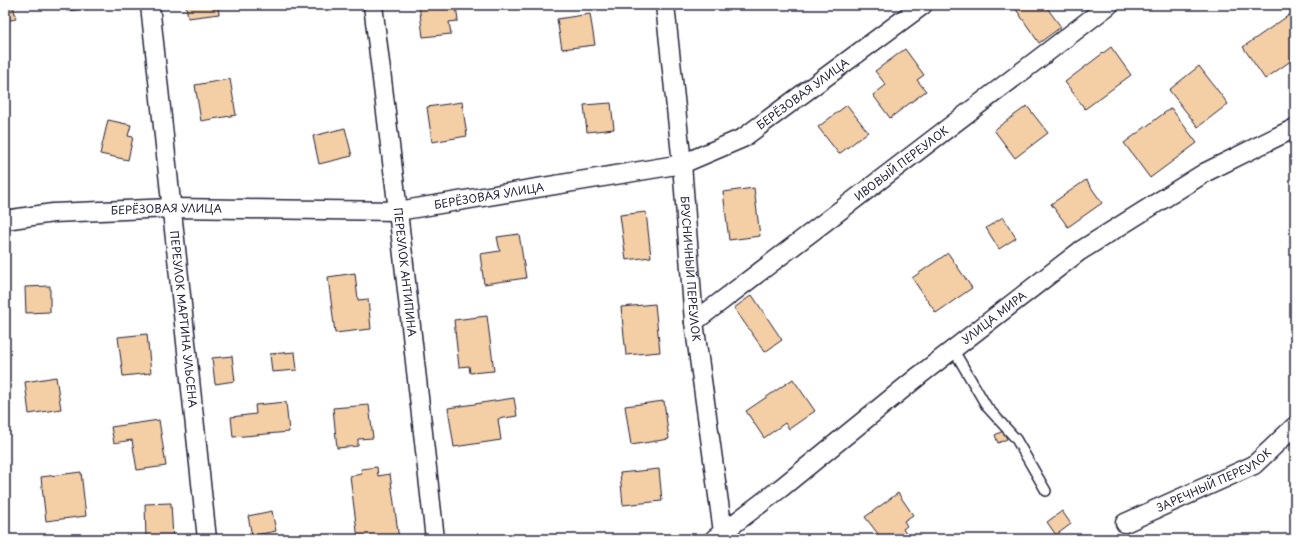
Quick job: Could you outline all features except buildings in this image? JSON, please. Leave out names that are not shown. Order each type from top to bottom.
[{"type":"street","name":"ПЕРЕУЛОК МАРТИНА УЛЬСЕНА","points":[[150,5],[206,539]]},
{"type":"street","name":"ПЕРЕУЛОК АНТИПИНА","points":[[373,5],[435,539]]},
{"type":"street","name":"БРУСНИЧНЫЙ ПЕРЕУЛОК","points":[[665,5],[682,164],[694,322],[722,537]]},
{"type":"street","name":"БЕРЁЗОВАЯ УЛИЦА","points":[[5,220],[53,213],[172,208],[398,211],[682,164],[743,138],[923,5]]},
{"type":"street","name":"ИВОВЫЙ ПЕРЕУЛОК","points":[[694,322],[1109,5]]},
{"type":"street","name":"УЛИЦА МИРА","points":[[722,537],[953,349],[1080,252],[1206,172],[1295,128]]},
{"type":"street","name":"ЗАРЕЧНЫЙ ПЕРЕУЛОК","points":[[1125,524],[1254,465],[1295,426]]},
{"type":"lane","points":[[953,349],[987,407],[1016,439],[1046,491]]}]
